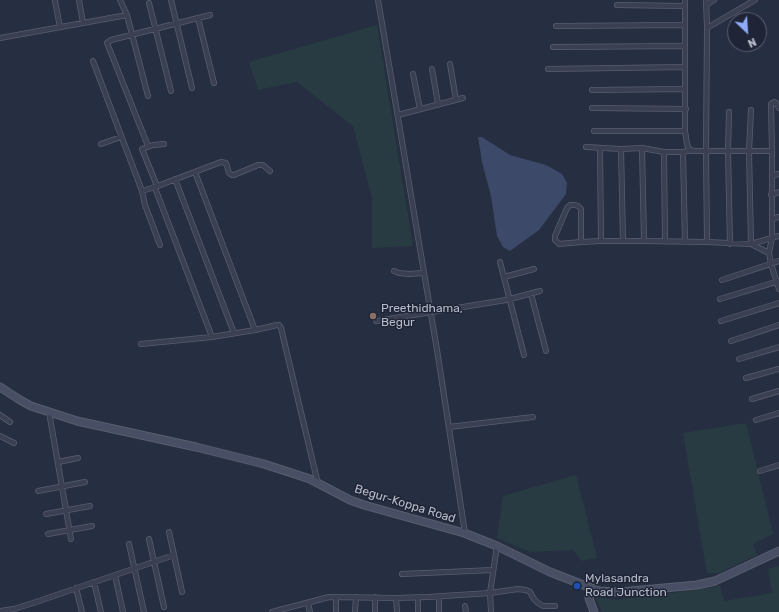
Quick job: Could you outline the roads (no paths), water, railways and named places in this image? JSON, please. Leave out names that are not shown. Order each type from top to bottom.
[{"type":"main road","name":"Begur-Koppa Road","points":[[0,387],[31,406],[77,421],[264,464],[310,480],[350,500],[364,505],[465,533],[497,546],[550,572],[599,591],[620,592],[697,585],[715,581],[779,551]]},
{"type":"main road","points":[[590,588],[589,598],[594,612]]},
{"type":"street","points":[[79,0],[83,23]]},
{"type":"street","points":[[120,0],[127,15],[148,96]]},
{"type":"street","points":[[171,0],[192,88]]},
{"type":"street","points":[[378,0],[424,273],[465,533]]},
{"type":"street","points":[[685,0],[685,131],[687,144],[691,150]]},
{"type":"street","points":[[707,242],[706,2],[714,0]]},
{"type":"street","points":[[707,28],[755,0]]},
{"type":"street","points":[[55,1],[60,27]]},
{"type":"street","points":[[149,3],[171,91]]},
{"type":"street","points":[[618,5],[685,6]]},
{"type":"street","points":[[0,38],[127,15]]},
{"type":"street","points":[[148,146],[108,43],[111,40],[210,15]]},
{"type":"street","points":[[198,18],[214,83]]},
{"type":"street","points":[[556,26],[685,24]]},
{"type":"street","points":[[553,47],[685,46]]},
{"type":"street","points":[[93,61],[142,192],[145,205],[160,245]]},
{"type":"street","points":[[450,64],[456,100]]},
{"type":"street","points":[[548,69],[685,67]]},
{"type":"street","points":[[432,68],[438,104]]},
{"type":"street","points":[[413,74],[420,109]]},
{"type":"street","points":[[592,90],[685,89]]},
{"type":"street","points":[[398,115],[463,98]]},
{"type":"street","points":[[779,108],[776,103],[774,102],[771,104],[772,238],[769,253],[779,289]]},
{"type":"street","points":[[592,108],[686,109]]},
{"type":"street","points":[[751,110],[749,151],[752,244]]},
{"type":"street","points":[[729,112],[728,151],[730,244]]},
{"type":"street","points":[[594,131],[685,131]]},
{"type":"street","points":[[101,144],[121,137]]},
{"type":"street","points":[[164,144],[148,146],[142,149],[156,186],[155,188],[212,337]]},
{"type":"street","points":[[586,148],[642,148],[664,152],[683,152],[691,150],[772,151]]},
{"type":"street","points":[[600,148],[601,241]]},
{"type":"street","points":[[642,148],[644,241]]},
{"type":"street","points":[[621,149],[622,241]]},
{"type":"street","points":[[664,152],[665,242]]},
{"type":"street","points":[[683,152],[686,242]]},
{"type":"street","points":[[142,192],[221,162],[226,163],[229,173],[232,175],[261,164],[270,171]]},
{"type":"street","points":[[195,172],[255,330]]},
{"type":"street","points":[[772,176],[779,174]]},
{"type":"street","points":[[175,179],[234,334]]},
{"type":"street","points":[[771,195],[779,192]]},
{"type":"street","points":[[581,242],[581,209],[578,206],[570,205],[567,208],[555,236],[555,240],[559,244],[601,241],[752,244],[779,236]]},
{"type":"street","points":[[772,219],[779,217]]},
{"type":"street","points":[[752,244],[769,253]]},
{"type":"street","points":[[722,280],[779,261]]},
{"type":"street","points":[[500,262],[524,355]]},
{"type":"street","points":[[504,277],[534,269]]},
{"type":"street","points":[[394,271],[409,274],[424,273]]},
{"type":"street","points":[[720,299],[778,281]]},
{"type":"street","points":[[376,321],[510,300],[540,291]]},
{"type":"street","points":[[531,294],[546,351]]},
{"type":"street","points":[[721,321],[779,303]]},
{"type":"street","points":[[141,344],[234,334],[277,325],[281,328],[318,484]]},
{"type":"street","points":[[731,341],[779,325]]},
{"type":"street","points":[[739,359],[779,347]]},
{"type":"street","points":[[746,378],[779,369]]},
{"type":"street","points":[[752,399],[779,391]]},
{"type":"street","points":[[50,412],[71,540]]},
{"type":"street","points":[[756,420],[779,413]]},
{"type":"street","points":[[0,415],[10,422]]},
{"type":"street","points":[[448,427],[533,416]]},
{"type":"street","points":[[0,436],[14,443]]},
{"type":"street","points":[[58,462],[78,458]]},
{"type":"street","points":[[760,471],[779,464]]},
{"type":"street","points":[[38,491],[85,482]]},
{"type":"street","points":[[46,514],[90,506]]},
{"type":"street","points":[[48,534],[92,526]]},
{"type":"street","points":[[169,532],[182,592]]},
{"type":"street","points":[[149,539],[164,607]]},
{"type":"street","points":[[129,544],[144,612]]},
{"type":"street","points":[[491,612],[490,593],[497,546]]},
{"type":"street","points":[[0,611],[15,611],[76,588],[174,555]]},
{"type":"street","points":[[402,574],[493,570]]},
{"type":"street","points":[[115,575],[123,612]]},
{"type":"street","points":[[94,582],[101,612]]},
{"type":"street","points":[[76,588],[82,612]]},
{"type":"street","points":[[272,612],[287,610],[329,597],[418,598],[518,590],[526,590],[530,592],[534,599],[543,606],[555,606]]},
{"type":"street","points":[[336,597],[336,612]]},
{"type":"street","points":[[354,612],[356,597]]},
{"type":"street","points":[[439,597],[439,612]]},
{"type":"street","points":[[375,598],[375,612]]},
{"type":"street","points":[[396,598],[396,612]]},
{"type":"street","points":[[418,598],[418,612]]},
{"type":"street","points":[[308,603],[310,612]]},
{"type":"street","points":[[465,606],[466,612]]},
{"type":"water","points":[[478,137],[482,137],[510,155],[546,165],[562,174],[567,183],[566,194],[539,230],[510,251],[503,247],[497,236],[491,196],[482,162]]},
{"type":"place","name":"Preethidhama, Begur","points":[[373,316]]},
{"type":"place","name":"Mylasandra Road Junction","points":[[577,586]]}]
